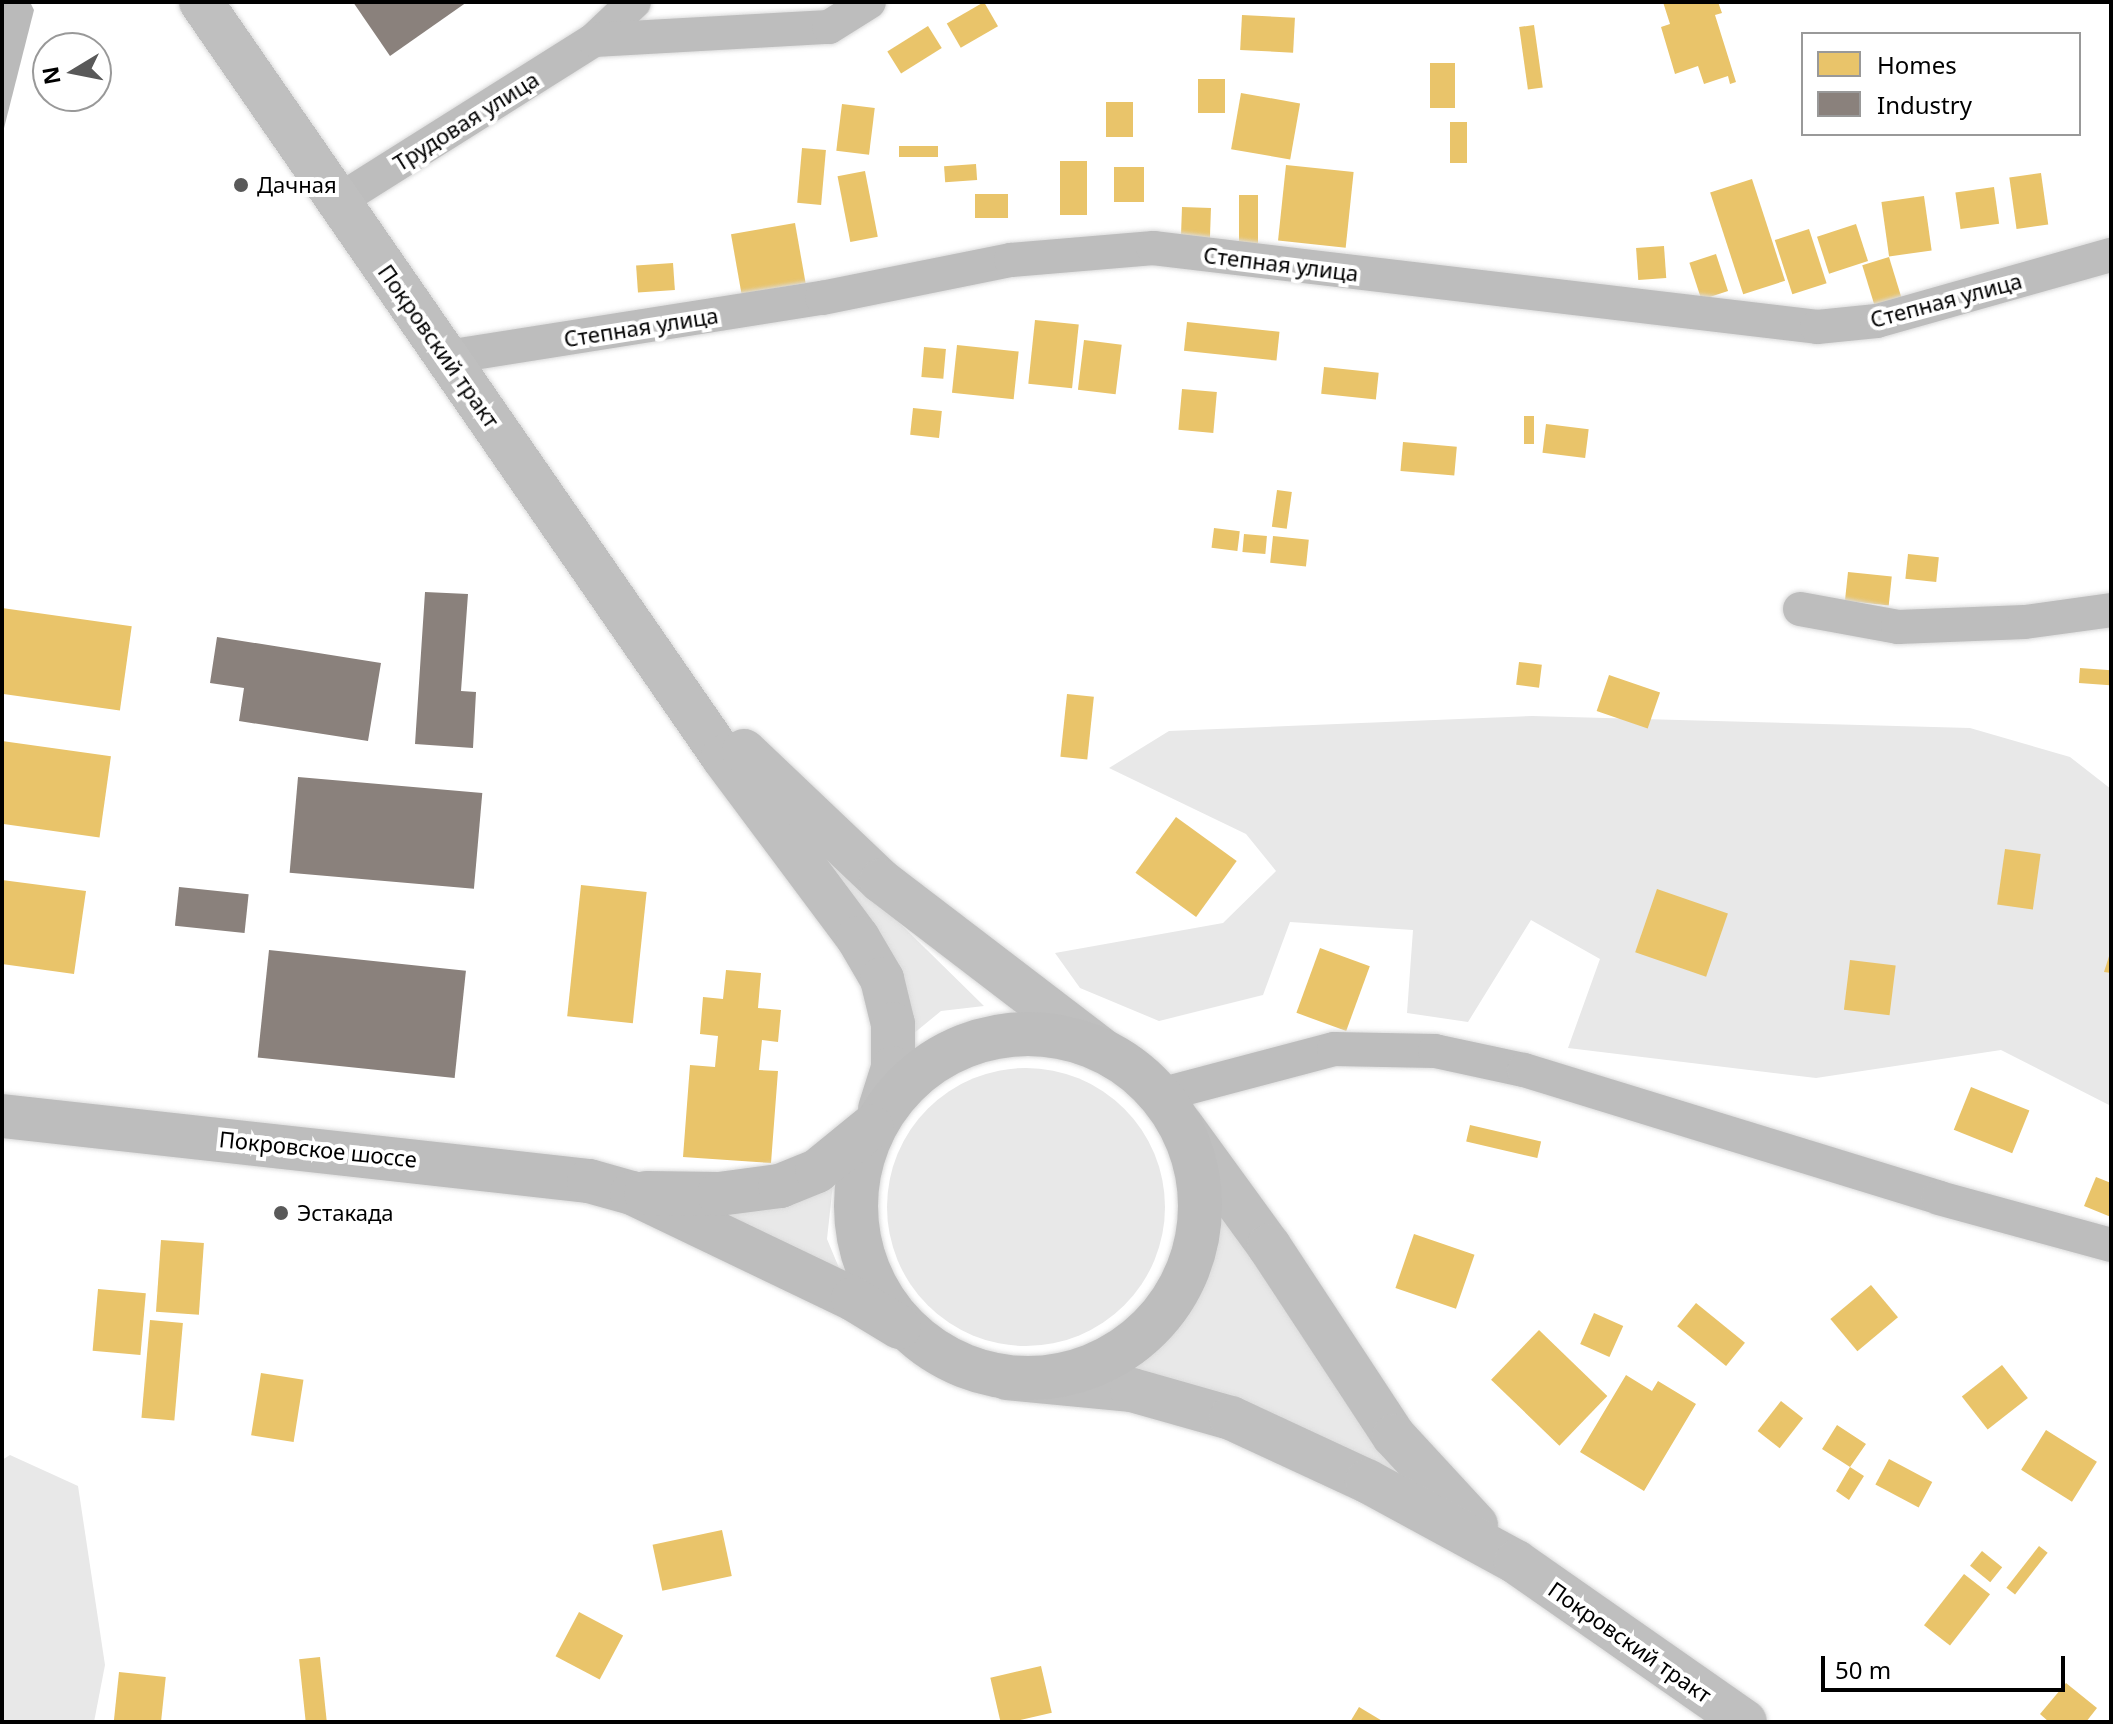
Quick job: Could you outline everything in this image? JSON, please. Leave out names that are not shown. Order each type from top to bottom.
[{"type":"main road","name":"Покровский тракт","points":[[201,2],[678,689]]},
{"type":"main road","points":[[678,689],[881,881],[1102,1050]]},
{"type":"main road","points":[[678,689],[858,938],[882,979],[893,1024],[893,1068],[854,1188],[860,1238],[880,1293],[918,1339]]},
{"type":"main road","name":"Покровское шоссе","points":[[2,1116],[507,1169],[632,1193],[719,1194],[780,1186],[817,1171],[875,1118],[915,1073],[953,1049],[999,1038],[1051,1036],[1102,1050],[1133,1069],[1170,1110],[1197,1169],[1201,1217],[1192,1263],[1171,1305],[1139,1340],[1099,1365],[1054,1378],[1007,1378],[960,1365],[853,1299],[632,1193]]},
{"type":"main road","points":[[1170,1110],[1269,1246],[1394,1436],[1449,1500],[1516,1562]]},
{"type":"main road","points":[[1007,1378],[1132,1390],[1231,1418],[1367,1481],[1516,1562]]},
{"type":"main road","name":"Покровский тракт","points":[[1516,1562],[1745,1722]]},
{"type":"street","name":"Трудовая улица","points":[[338,201],[594,40],[634,2]]},
{"type":"street","name":"Трудовая улица","points":[[594,40],[829,27],[869,2]]},
{"type":"street","name":"Степная улица","points":[[448,357],[822,298],[1011,260],[1153,248],[1817,327],[1877,321],[2111,255]]},
{"type":"street","points":[[1800,609],[1898,627],[2025,622],[2111,610]]},
{"type":"street","points":[[1170,1110],[1334,1049],[1435,1051],[1524,1070],[1939,1198],[2111,1245]]},
{"type":"shaded area","points":[[2,2],[30,2],[34,10],[2,136]]},
{"type":"shaded area","points":[[1532,716],[1970,728],[2070,757],[2111,789],[2111,1106],[2001,1050],[1816,1078],[1568,1048],[1600,959],[1531,920],[1468,1022],[1407,1013],[1413,930],[1290,922],[1263,995],[1159,1021],[1080,988],[1055,953],[1223,923],[1276,871],[1246,834],[1109,768],[1169,731]]},
{"type":"shaded area","points":[[810,835],[984,1006],[941,1011],[913,1034]]},
{"type":"shaded area","points":[[1026,1068],[1053,1071],[1079,1079],[1103,1092],[1124,1109],[1141,1130],[1154,1154],[1162,1180],[1165,1207],[1162,1234],[1154,1260],[1141,1284],[1124,1305],[1103,1322],[1079,1335],[1053,1343],[1026,1346],[999,1343],[973,1335],[949,1322],[928,1305],[911,1284],[898,1260],[890,1234],[887,1207],[890,1180],[898,1154],[911,1130],[928,1109],[949,1092],[973,1079],[999,1071]]},
{"type":"shaded area","points":[[833,1184],[827,1239],[847,1287],[692,1216]]},
{"type":"shaded area","points":[[1215,1205],[1414,1487],[1107,1384],[1169,1332]]},
{"type":"shaded area","points":[[10,1455],[78,1486],[105,1665],[94,1722],[2,1722],[2,1460]]},
{"type":"building: Homes","points":[[984,2],[998,26],[961,48],[947,24]]},
{"type":"building: Homes","points":[[1663,2],[1718,2],[1722,13],[1715,15],[1736,82],[1730,84],[1728,76],[1704,84],[1698,66],[1675,74],[1661,27],[1670,24]]},
{"type":"building: Homes","points":[[1242,15],[1295,18],[1293,53],[1240,50]]},
{"type":"building: Homes","points":[[1534,25],[1543,87],[1528,89],[1519,27]]},
{"type":"building: Homes","points":[[928,26],[942,48],[901,73],[887,51]]},
{"type":"building: Homes","points":[[1430,63],[1455,63],[1455,108],[1430,108]]},
{"type":"building: Homes","points":[[1198,79],[1225,79],[1225,113],[1198,113]]},
{"type":"building: Homes","points":[[1241,93],[1300,103],[1290,160],[1231,149]]},
{"type":"building: Homes","points":[[1106,102],[1133,102],[1133,137],[1106,137]]},
{"type":"building: Homes","points":[[842,104],[875,108],[869,155],[836,151]]},
{"type":"building: Homes","points":[[1450,122],[1467,122],[1467,163],[1450,163]]},
{"type":"building: Homes","points":[[899,146],[938,146],[938,157],[899,157]]},
{"type":"building: Homes","points":[[802,148],[826,150],[821,205],[797,203]]},
{"type":"building: Homes","points":[[1060,161],[1087,161],[1087,215],[1060,215]]},
{"type":"building: Homes","points":[[976,164],[977,180],[945,182],[944,166]]},
{"type":"building: Homes","points":[[1286,165],[1354,172],[1346,248],[1278,241]]},
{"type":"building: Homes","points":[[1114,167],[1144,167],[1144,202],[1114,202]]},
{"type":"building: Homes","points":[[865,171],[878,237],[850,242],[838,176]]},
{"type":"building: Homes","points":[[2041,173],[2048,224],[2017,229],[2009,177]]},
{"type":"building: Homes","points":[[1752,179],[1785,281],[1743,294],[1710,193]]},
{"type":"building: Homes","points":[[1994,187],[1999,224],[1961,229],[1955,192]]},
{"type":"building: Homes","points":[[975,194],[1008,194],[1008,218],[975,218]]},
{"type":"building: Homes","points":[[1239,195],[1258,195],[1258,243],[1239,243]]},
{"type":"building: Homes","points":[[1924,196],[1932,250],[1889,256],[1881,202]]},
{"type":"building: Homes","points":[[1182,207],[1211,208],[1210,244],[1181,243]]},
{"type":"building: Homes","points":[[795,223],[806,283],[742,294],[731,234]]},
{"type":"building: Homes","points":[[1856,224],[1868,261],[1829,274],[1817,237]]},
{"type":"building: Homes","points":[[1809,229],[1827,283],[1792,294],[1775,240]]},
{"type":"building: Homes","points":[[1664,246],[1666,278],[1638,280],[1636,248]]},
{"type":"building: Homes","points":[[1716,254],[1728,291],[1701,300],[1689,263]]},
{"type":"building: Homes","points":[[1889,257],[1904,306],[1877,314],[1862,265]]},
{"type":"building: Homes","points":[[673,263],[675,290],[638,293],[636,266]]},
{"type":"building: Homes","points":[[1035,320],[1079,325],[1072,388],[1028,384]]},
{"type":"building: Homes","points":[[1187,322],[1279,332],[1276,361],[1184,351]]},
{"type":"building: Homes","points":[[1084,340],[1122,345],[1116,394],[1078,390]]},
{"type":"building: Homes","points":[[957,345],[1019,351],[1014,399],[952,393]]},
{"type":"building: Homes","points":[[924,347],[946,349],[943,379],[921,377]]},
{"type":"building: Homes","points":[[1324,367],[1379,373],[1376,400],[1321,394]]},
{"type":"building: Homes","points":[[1182,389],[1217,392],[1213,433],[1178,430]]},
{"type":"building: Homes","points":[[913,408],[942,411],[939,438],[910,435]]},
{"type":"building: Homes","points":[[1524,416],[1534,416],[1534,444],[1524,444]]},
{"type":"building: Homes","points":[[1546,424],[1589,429],[1585,458],[1542,453]]},
{"type":"building: Homes","points":[[1403,442],[1457,447],[1454,476],[1400,471]]},
{"type":"building: Homes","points":[[1277,490],[1292,492],[1287,529],[1272,527]]},
{"type":"building: Homes","points":[[1214,528],[1240,531],[1237,551],[1212,548]]},
{"type":"building: Homes","points":[[1244,534],[1267,536],[1265,554],[1242,552]]},
{"type":"building: Homes","points":[[1273,536],[1309,540],[1306,567],[1270,563]]},
{"type":"building: Homes","points":[[1908,554],[1939,557],[1936,582],[1905,579]]},
{"type":"building: Homes","points":[[1848,572],[1892,577],[1889,605],[1845,601]]},
{"type":"building: Homes","points":[[2,608],[132,626],[120,710],[2,694]]},
{"type":"building: Homes","points":[[1519,662],[1542,665],[1539,688],[1516,685]]},
{"type":"building: Homes","points":[[2080,668],[2111,670],[2110,685],[2079,683]]},
{"type":"building: Homes","points":[[1609,675],[1660,693],[1648,729],[1597,711]]},
{"type":"building: Homes","points":[[1067,694],[1094,697],[1087,759],[1060,757]]},
{"type":"building: Homes","points":[[2,741],[111,756],[100,838],[2,824]]},
{"type":"building: Homes","points":[[1176,817],[1237,861],[1196,917],[1135,873]]},
{"type":"building: Homes","points":[[2005,849],[2041,854],[2033,909],[1997,904]]},
{"type":"building: Homes","points":[[2,880],[86,891],[74,974],[2,964]]},
{"type":"building: Homes","points":[[581,885],[647,892],[633,1023],[567,1016]]},
{"type":"building: Homes","points":[[1657,889],[1728,913],[1706,977],[1635,952]]},
{"type":"building: Homes","points":[[1320,948],[1370,966],[1346,1031],[1296,1013]]},
{"type":"building: Homes","points":[[2111,950],[2111,973],[2104,972]]},
{"type":"building: Homes","points":[[1850,960],[1896,966],[1890,1015],[1844,1010]]},
{"type":"building: Homes","points":[[726,970],[761,973],[758,1008],[781,1010],[778,1042],[762,1040],[759,1070],[778,1071],[771,1163],[683,1157],[690,1065],[715,1067],[718,1036],[700,1034],[703,997],[723,999]]},
{"type":"building: Homes","points":[[1971,1087],[2029,1111],[2012,1153],[1954,1130]]},
{"type":"building: Homes","points":[[1470,1125],[1541,1141],[1537,1158],[1466,1142]]},
{"type":"building: Homes","points":[[2096,1177],[2111,1183],[2111,1217],[2084,1206]]},
{"type":"building: Homes","points":[[1414,1234],[1475,1255],[1456,1309],[1395,1288]]},
{"type":"building: Homes","points":[[161,1240],[204,1243],[199,1315],[156,1312]]},
{"type":"building: Homes","points":[[1871,1285],[1898,1317],[1857,1351],[1830,1319]]},
{"type":"building: Homes","points":[[98,1289],[146,1293],[140,1355],[93,1351]]},
{"type":"building: Homes","points":[[1696,1303],[1745,1343],[1726,1366],[1677,1326]]},
{"type":"building: Homes","points":[[1594,1313],[1623,1326],[1609,1357],[1580,1344]]},
{"type":"building: Homes","points":[[150,1320],[183,1323],[174,1421],[141,1418]]},
{"type":"building: Homes","points":[[1539,1330],[1607,1396],[1559,1446],[1491,1380]]},
{"type":"building: Homes","points":[[2002,1365],[2028,1398],[1988,1429],[1962,1396]]},
{"type":"building: Homes","points":[[261,1373],[303,1380],[294,1442],[251,1435]]},
{"type":"building: Homes","points":[[1626,1375],[1652,1391],[1658,1381],[1696,1404],[1644,1491],[1580,1452]]},
{"type":"building: Homes","points":[[1781,1401],[1803,1418],[1780,1448],[1758,1431]]},
{"type":"building: Homes","points":[[1837,1425],[1866,1444],[1850,1467],[1822,1449]]},
{"type":"building: Homes","points":[[2046,1430],[2097,1462],[2072,1502],[2021,1470]]},
{"type":"building: Homes","points":[[1889,1459],[1932,1482],[1919,1508],[1875,1485]]},
{"type":"building: Homes","points":[[1850,1467],[1864,1476],[1849,1500],[1836,1491]]},
{"type":"building: Homes","points":[[722,1530],[732,1576],[662,1591],[653,1545]]},
{"type":"building: Homes","points":[[2039,1546],[2048,1553],[2015,1595],[2006,1588]]},
{"type":"building: Homes","points":[[1982,1551],[2002,1567],[1990,1582],[1970,1566]]},
{"type":"building: Homes","points":[[1964,1574],[1990,1594],[1950,1646],[1924,1625]]},
{"type":"building: Homes","points":[[579,1612],[623,1635],[600,1680],[556,1656]]},
{"type":"building: Homes","points":[[320,1657],[327,1722],[306,1722],[299,1659]]},
{"type":"building: Homes","points":[[1041,1666],[1052,1713],[1001,1722],[990,1678]]},
{"type":"building: Homes","points":[[119,1672],[166,1677],[161,1722],[114,1721]]},
{"type":"building: Homes","points":[[2066,1683],[2097,1708],[2086,1722],[2049,1722],[2040,1714]]},
{"type":"building: Homes","points":[[1359,1707],[1384,1722],[1350,1722]]},
{"type":"building: Industry","points":[[353,2],[467,2],[390,56]]},
{"type":"building: Industry","points":[[425,592],[468,594],[461,691],[476,692],[473,748],[415,744]]},
{"type":"building: Industry","points":[[217,637],[381,663],[368,741],[239,721],[244,688],[210,683]]},
{"type":"building: Industry","points":[[298,777],[482,793],[474,889],[290,873]]},
{"type":"building: Industry","points":[[179,887],[249,894],[245,933],[175,926]]},
{"type":"building: Industry","points":[[269,950],[466,971],[455,1078],[258,1057]]},
{"type":"place","name":"Дачная","points":[[241,185]]},
{"type":"place","name":"Эстакада","points":[[281,1213]]}]
